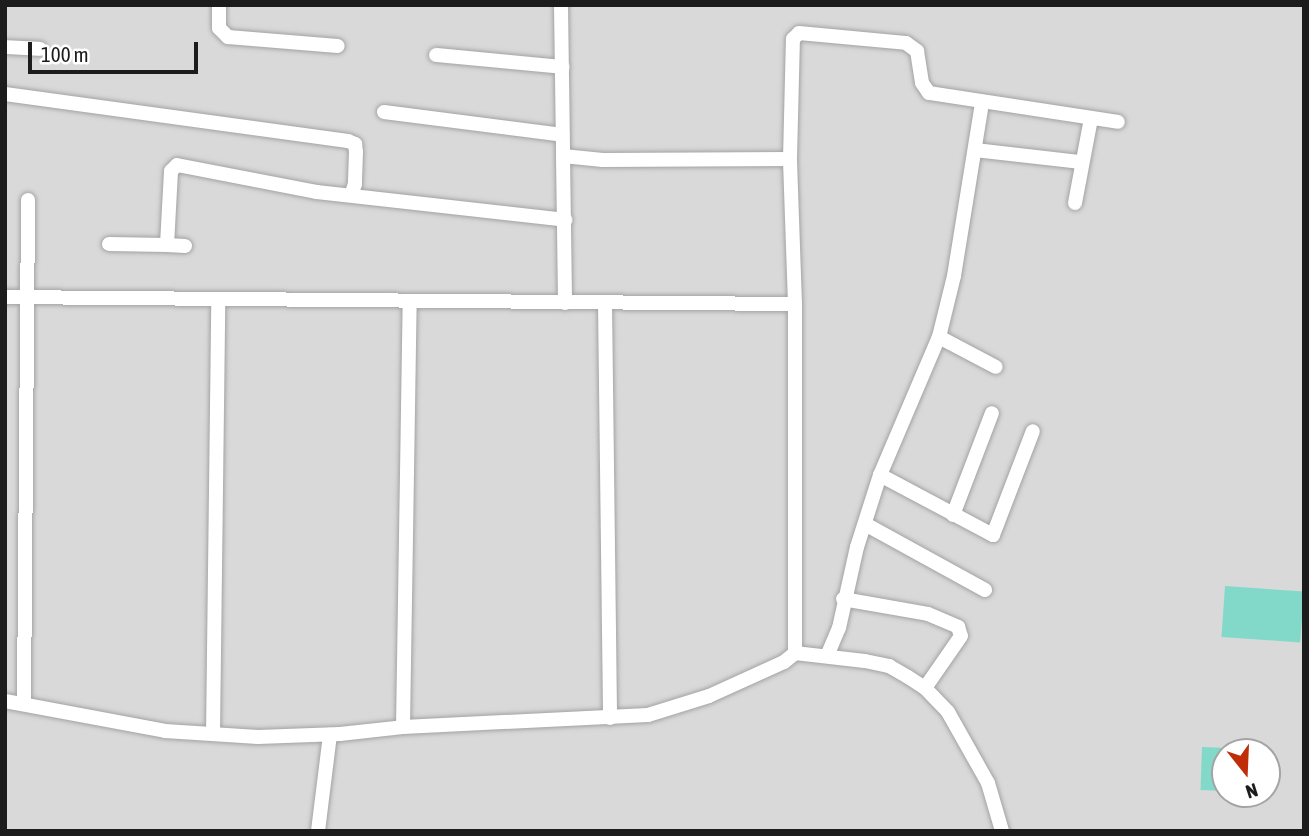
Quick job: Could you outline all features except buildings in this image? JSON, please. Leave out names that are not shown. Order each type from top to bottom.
[{"type":"street","points":[[219,5],[219,28],[228,37],[338,46]]},
{"type":"street","points":[[561,5],[565,303]]},
{"type":"street","points":[[795,653],[795,304],[790,159],[792,46],[799,33],[906,43],[917,51],[922,83],[929,93],[982,104],[1118,122]]},
{"type":"street","points":[[5,47],[40,48]]},
{"type":"street","points":[[436,55],[562,67]]},
{"type":"street","points":[[5,94],[348,141],[355,144],[356,152],[351,195]]},
{"type":"street","points":[[828,656],[839,628],[843,599],[880,475],[939,337],[954,276],[982,104]]},
{"type":"street","points":[[384,112],[564,135]]},
{"type":"street","points":[[1075,203],[1091,118]]},
{"type":"street","points":[[975,150],[1081,162]]},
{"type":"street","points":[[563,156],[603,160],[790,159]]},
{"type":"street","points":[[167,245],[171,172],[177,165],[317,192],[565,220]]},
{"type":"street","points":[[24,702],[29,200]]},
{"type":"street","points":[[109,244],[185,246]]},
{"type":"street","points":[[5,297],[795,304]]},
{"type":"street","points":[[213,734],[218,299]]},
{"type":"street","points":[[403,727],[410,301]]},
{"type":"street","points":[[605,303],[610,718]]},
{"type":"street","points":[[939,337],[996,367]]},
{"type":"street","points":[[953,515],[992,413]]},
{"type":"street","points":[[880,475],[993,535],[1033,431]]},
{"type":"street","points":[[865,524],[985,590]]},
{"type":"street","points":[[843,599],[929,614],[958,627],[961,636],[925,688]]},
{"type":"street","points":[[5,701],[24,702],[165,731],[258,737],[330,735],[403,727],[648,715],[683,706],[784,662],[795,653],[828,656],[888,666],[925,688],[947,712],[988,783],[1002,831]]},
{"type":"street","points":[[318,831],[330,735]]},
{"type":"shaded area","points":[[5,5],[1304,5],[1304,831],[5,831]]},
{"type":"shaded area","points":[[1225,586],[1304,592],[1300,642],[1221,637]]},
{"type":"shaded area","points":[[1202,747],[1211,747],[1211,790],[1200,790]]}]
